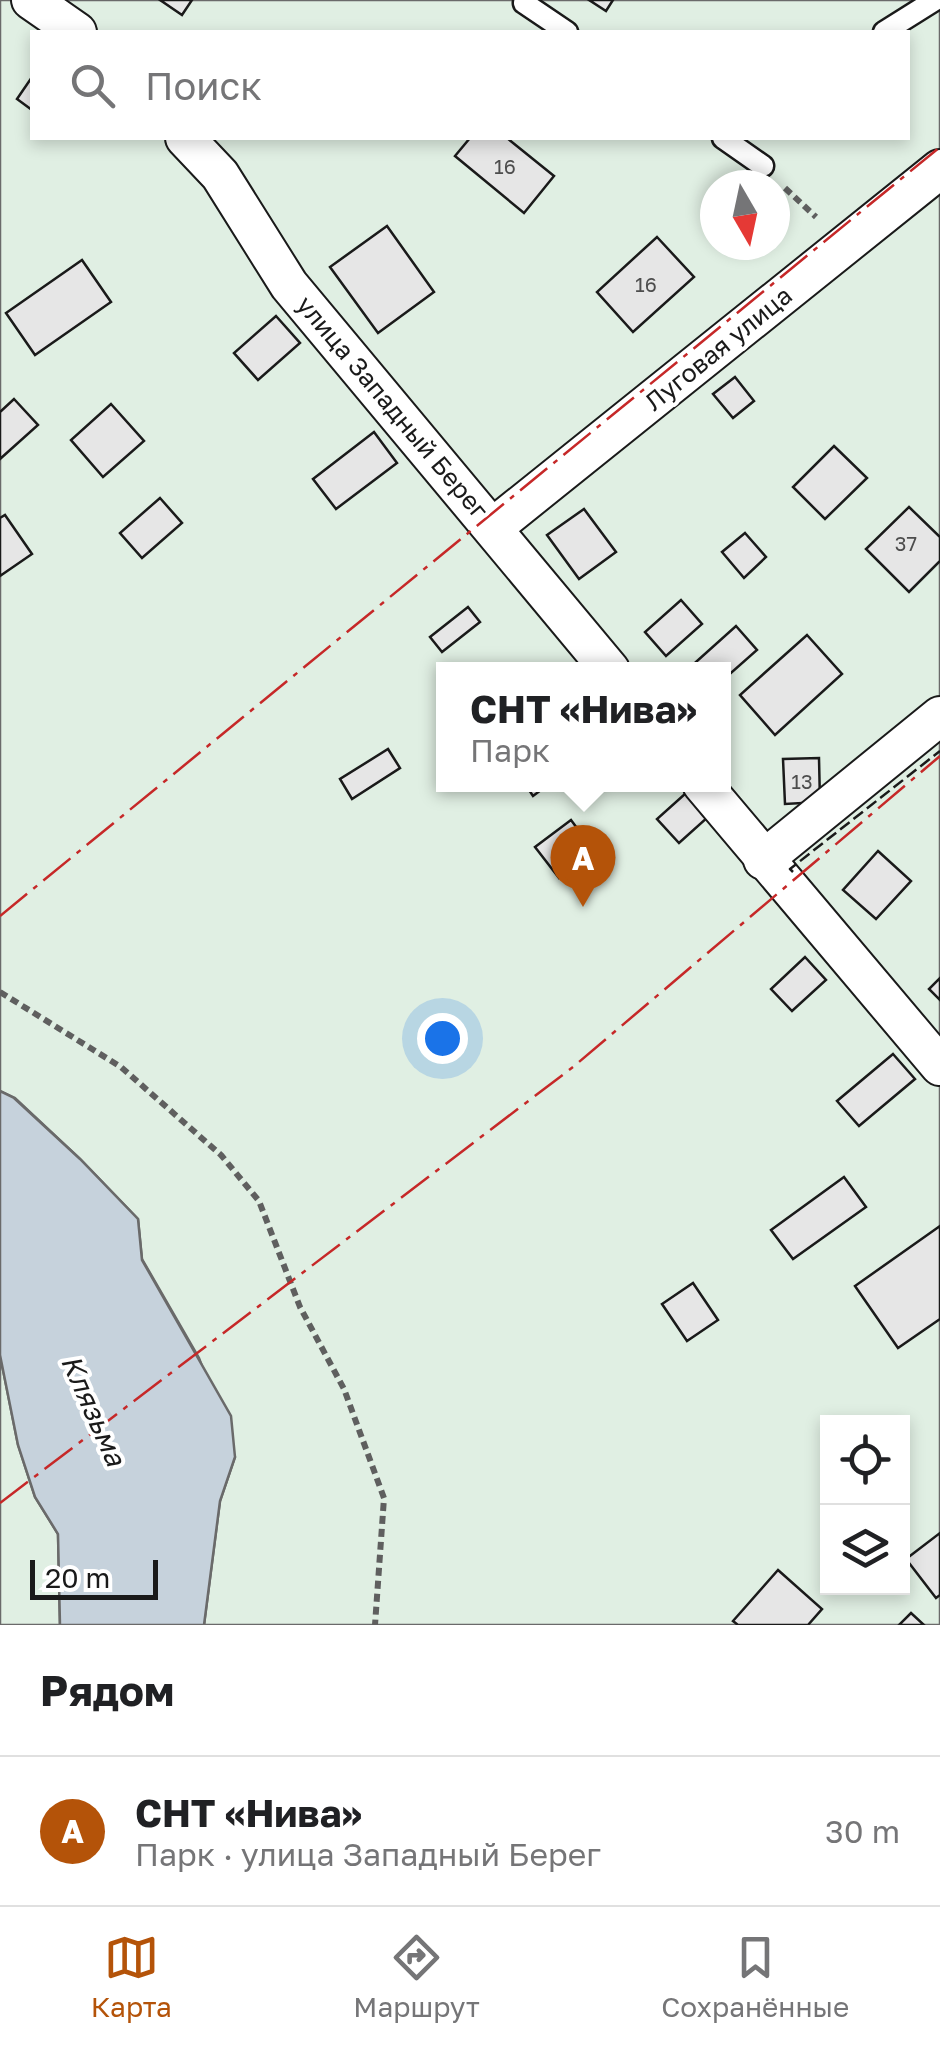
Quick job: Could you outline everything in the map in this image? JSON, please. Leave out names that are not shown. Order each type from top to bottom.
[{"type":"street","points":[[31,0],[74,30]]},
{"type":"street","name":"улица Западный Берег","points":[[187,140],[220,175],[289,284],[495,526],[604,662]]},
{"type":"street","name":"Луговая улица","points":[[495,526],[940,169]]},
{"type":"street","points":[[763,860],[940,716]]},
{"type":"street","points":[[708,792],[940,1066]]},
{"type":"lane","points":[[887,30],[935,0]]},
{"type":"lane","points":[[524,4],[564,30]]},
{"type":"lane","points":[[726,140],[763,166]]},
{"type":"path","points":[[763,166],[846,245]]},
{"type":"path","points":[[0,992],[120,1067],[221,1155],[259,1202],[300,1307],[344,1389],[384,1498],[375,1625]]},
{"type":"green space","points":[[0,0],[940,0],[940,1625],[204,1625],[220,1501],[235,1457],[199,1358],[142,1259],[138,1219],[15,1098],[0,1091]]},
{"type":"green space","points":[[0,1355],[18,1445],[35,1497],[58,1534],[60,1625],[0,1625]]},
{"type":"water","name":"Клязьма","points":[[0,1091],[14,1098],[80,1159],[138,1219],[142,1260],[231,1416],[235,1457],[220,1501],[204,1625],[60,1625],[58,1534],[35,1497],[18,1445],[0,1355]]},
{"type":"building","points":[[160,0],[192,0],[182,15]]},
{"type":"building","points":[[589,0],[613,0],[606,11]]},
{"type":"building","points":[[30,80],[30,109],[17,99]]},
{"type":"building","points":[[468,140],[509,140],[554,176],[524,213],[455,156]]},
{"type":"building","points":[[387,226],[434,292],[378,333],[330,267]]},
{"type":"building","points":[[657,237],[694,277],[633,332],[597,292]]},
{"type":"building","points":[[82,260],[111,302],[35,355],[6,313]]},
{"type":"building","points":[[276,316],[300,343],[258,380],[234,353]]},
{"type":"building","points":[[735,377],[754,401],[733,418],[713,394]]},
{"type":"building","points":[[14,399],[38,425],[0,459],[0,412]]},
{"type":"building","points":[[111,404],[144,441],[103,477],[71,440]]},
{"type":"building","points":[[374,432],[397,463],[336,509],[313,479]]},
{"type":"building","points":[[834,446],[867,478],[825,519],[793,487]]},
{"type":"building","points":[[160,498],[182,523],[142,558],[120,533]]},
{"type":"building","points":[[909,507],[940,537],[940,561],[909,592],[866,549]]},
{"type":"building","points":[[584,509],[616,552],[579,579],[547,535]]},
{"type":"building","points":[[5,515],[32,554],[0,576],[0,518]]},
{"type":"building","points":[[745,533],[766,557],[744,578],[722,552]]},
{"type":"building","points":[[681,600],[702,624],[666,656],[645,632]]},
{"type":"building","points":[[468,607],[480,622],[442,652],[430,637]]},
{"type":"building","points":[[736,626],[757,650],[731,673],[731,662],[696,662]]},
{"type":"building","points":[[807,635],[842,674],[775,735],[740,695]]},
{"type":"building","points":[[388,749],[400,768],[352,799],[340,779]]},
{"type":"building","points":[[819,758],[820,802],[785,804],[783,759]]},
{"type":"building","points":[[686,793],[708,817],[679,843],[657,819]]},
{"type":"building","points":[[571,820],[594,851],[559,878],[535,847]]},
{"type":"building","points":[[878,851],[911,881],[876,919],[843,890]]},
{"type":"building","points":[[805,957],[826,980],[792,1011],[771,989]]},
{"type":"building","points":[[940,978],[940,1000],[929,989]]},
{"type":"building","points":[[893,1054],[915,1079],[859,1126],[837,1101]]},
{"type":"building","points":[[844,1177],[866,1207],[793,1259],[771,1230]]},
{"type":"building","points":[[940,1226],[940,1319],[898,1348],[855,1286]]},
{"type":"building","points":[[693,1283],[718,1320],[687,1341],[662,1304]]},
{"type":"building","points":[[940,1533],[940,1595],[936,1598],[910,1564],[910,1556]]},
{"type":"building","points":[[778,1570],[822,1609],[808,1625],[738,1625],[733,1621]]},
{"type":"building","points":[[911,1613],[924,1625],[899,1625]]},
{"type":"fence","points":[[793,872],[790,869],[940,751]]},
{"type":"power","points":[[0,916],[940,147]]},
{"type":"power","points":[[0,1503],[573,1067],[940,756]]},
{"type":"place","name":"СНТ «Нива»","points":[[583,907]]}]
